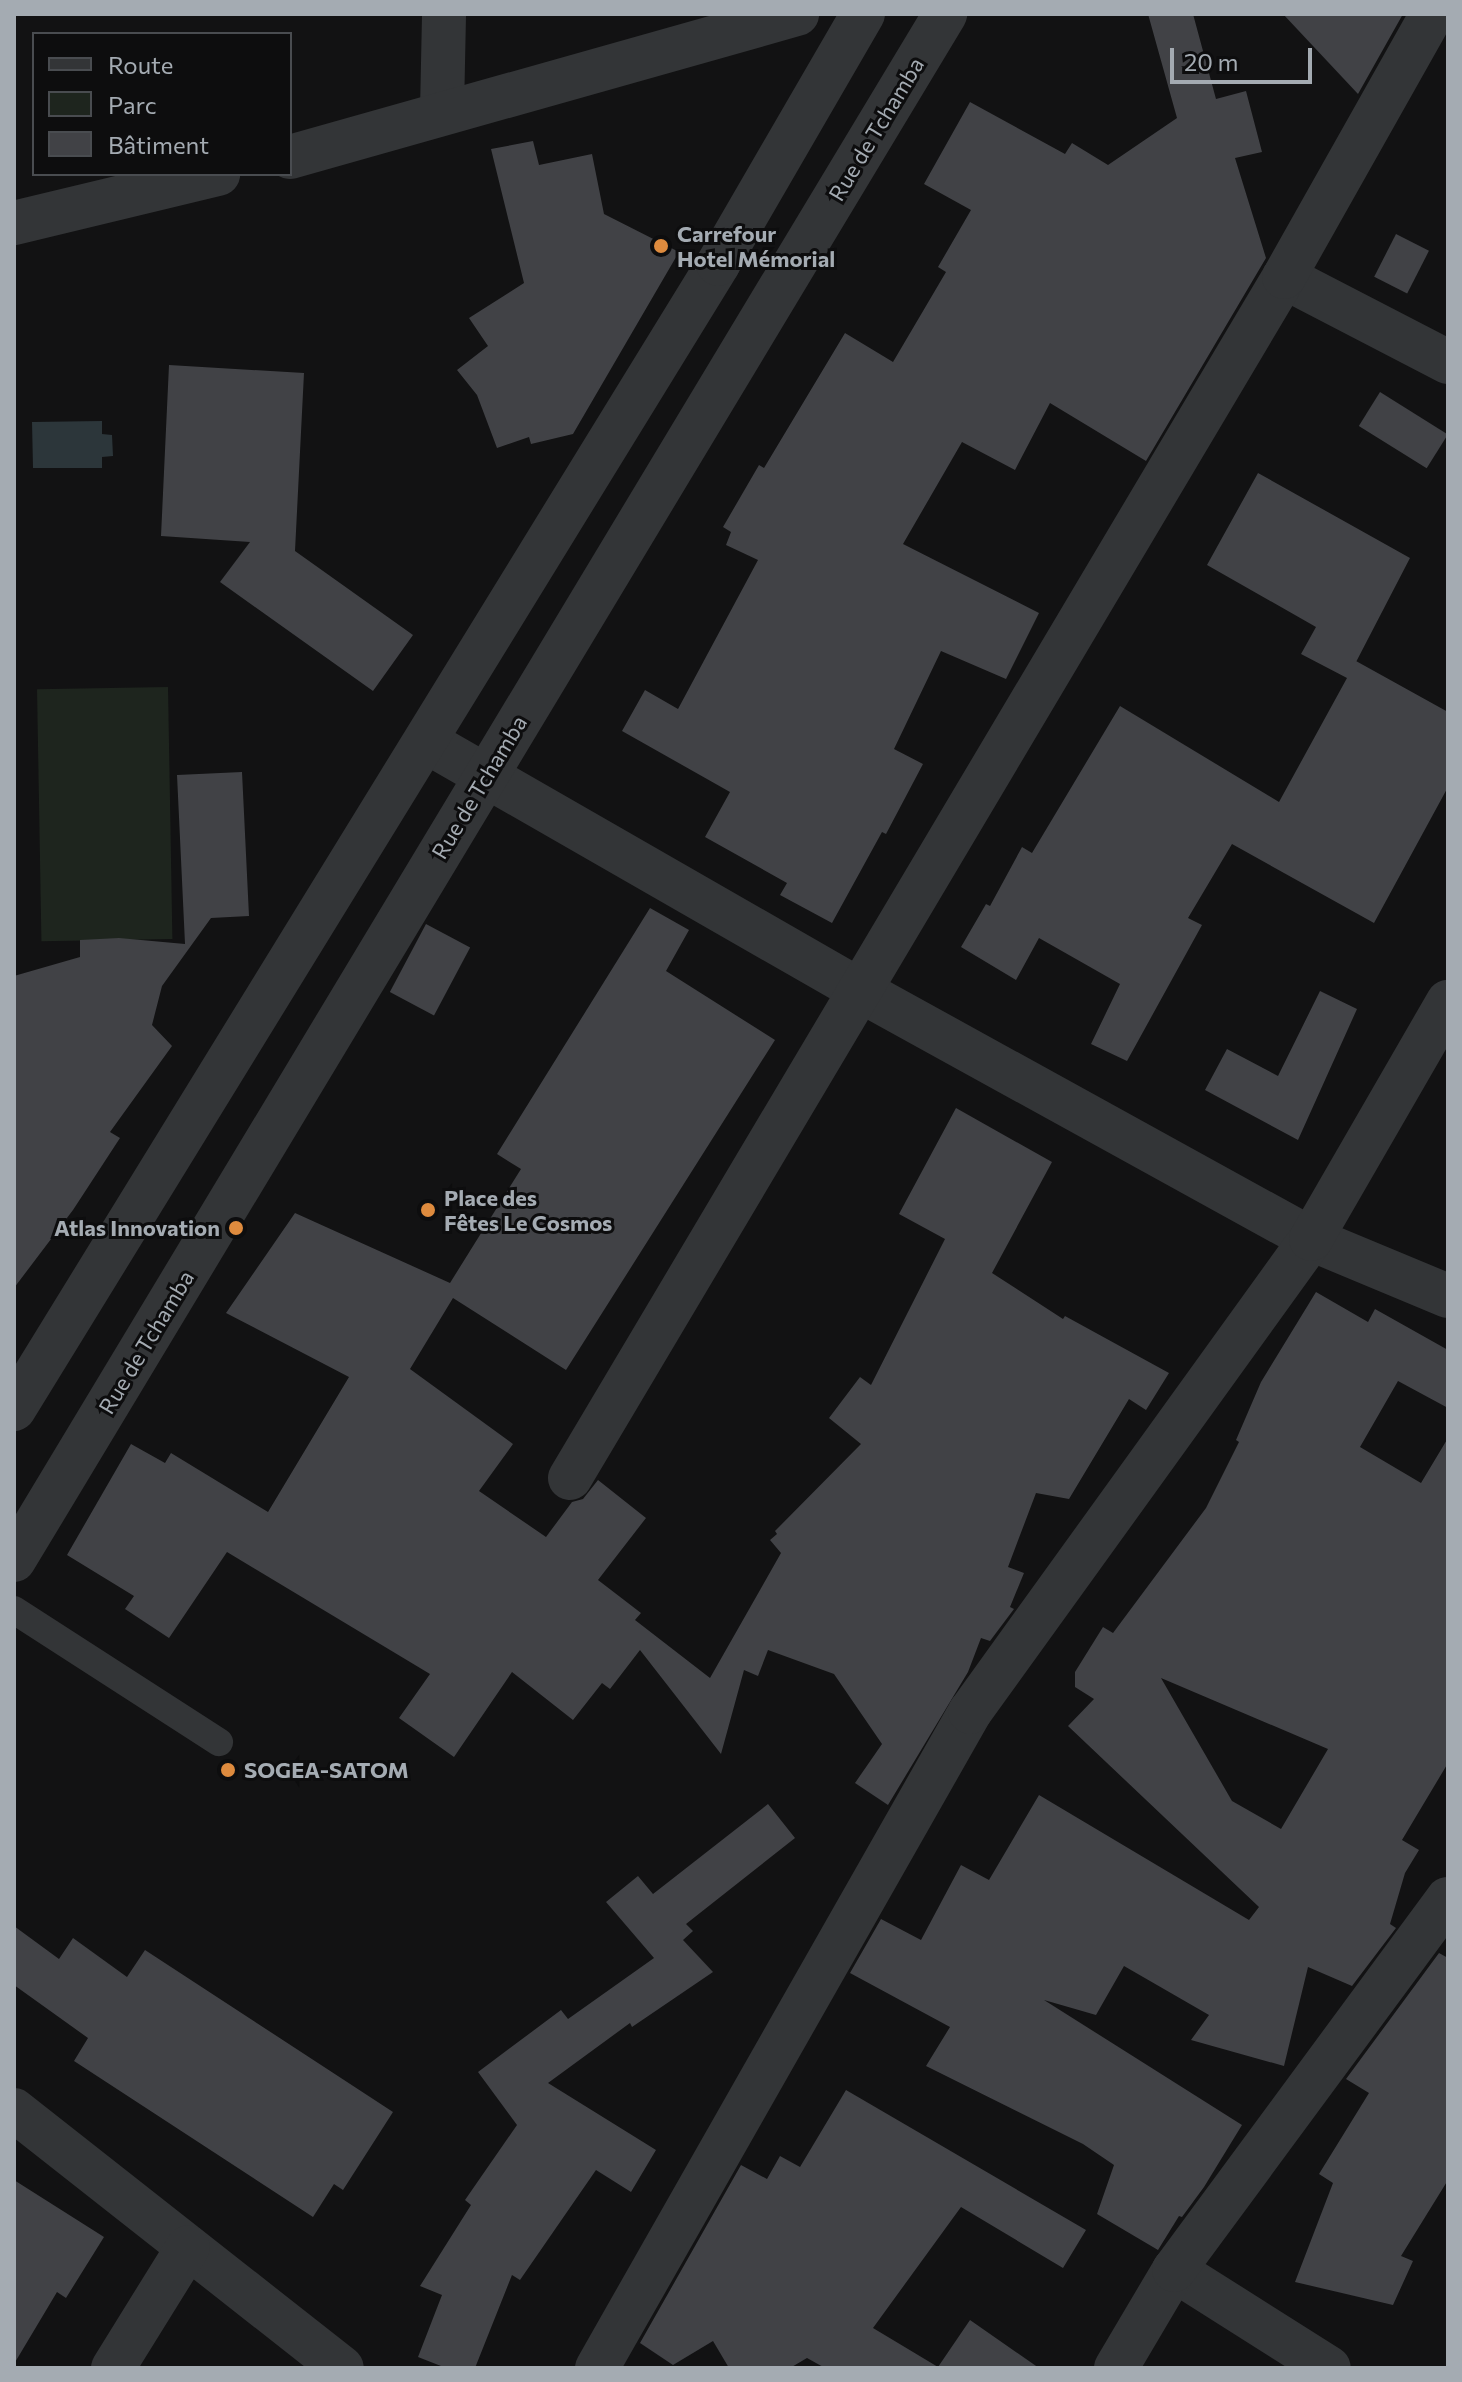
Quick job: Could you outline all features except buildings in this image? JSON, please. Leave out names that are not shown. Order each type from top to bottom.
[{"type":"street","points":[[442,111],[444,14]]},
{"type":"street","points":[[292,156],[442,111],[797,14]]},
{"type":"street","points":[[14,1409],[427,742],[710,277],[863,14]]},
{"type":"street","name":"Rue de Tchamba","points":[[14,1560],[945,14]]},
{"type":"street","points":[[570,1478],[1284,277],[1432,14]]},
{"type":"street","points":[[14,223],[210,176]]},
{"type":"street","points":[[1284,277],[1448,362]]},
{"type":"street","points":[[427,742],[861,991],[1311,1239],[1448,1296]]},
{"type":"street","points":[[597,2368],[970,1712],[1311,1239],[1448,1002]]},
{"type":"street","points":[[1116,2368],[1174,2270],[1448,1899]]},
{"type":"street","points":[[14,2110],[342,2368]]},
{"type":"street","points":[[113,2368],[188,2247]]},
{"type":"street","points":[[1174,2270],[1329,2368]]},
{"type":"lane","points":[[14,1610],[219,1742]]},
{"type":"green space","points":[[168,687],[172,939],[41,941],[37,689]]},
{"type":"shaded area","points":[[102,421],[102,434],[112,435],[113,456],[102,457],[102,468],[33,468],[32,422]]},
{"type":"place","name":"Carrefour Hotel Mémorial","points":[[661,246]]},
{"type":"place","name":"Place des Fêtes Le Cosmos","points":[[428,1210]]},
{"type":"place","name":"Atlas Innovation","points":[[236,1228]]},
{"type":"place","name":"SOGEA-SATOM","points":[[228,1770]]}]
